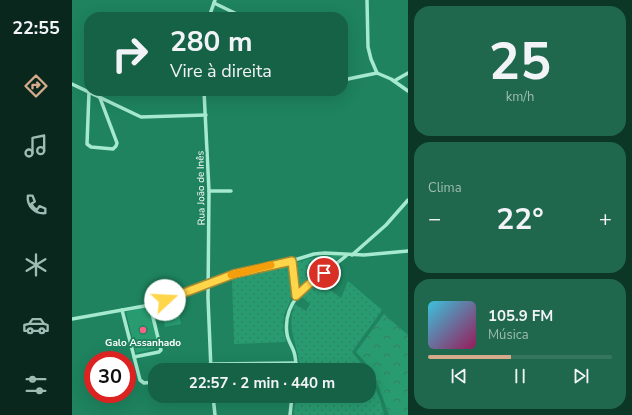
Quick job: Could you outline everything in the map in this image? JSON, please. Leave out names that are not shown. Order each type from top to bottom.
[{"type":"street","points":[[367,0],[368,47],[377,73]]},
{"type":"street","points":[[211,12],[215,2],[234,12]]},
{"type":"street","points":[[348,79],[377,73],[394,81],[408,91]]},
{"type":"street","points":[[394,81],[408,73]]},
{"type":"street","points":[[72,84],[84,89]]},
{"type":"street","points":[[90,96],[88,146],[109,150],[115,148],[116,143],[99,97]]},
{"type":"street","name":"Rua João de Inês","points":[[204,96],[209,191],[208,284],[210,363]]},
{"type":"street","points":[[99,97],[141,117],[206,115]]},
{"type":"street","points":[[209,191],[231,191]]},
{"type":"street","points":[[352,255],[386,225],[408,200]]},
{"type":"street","points":[[72,319],[150,305],[234,274],[320,254],[336,253],[352,255],[408,251]]},
{"type":"street","points":[[296,363],[287,329],[289,312],[296,296],[309,284],[335,266],[347,255]]},
{"type":"street","points":[[292,261],[296,296]]},
{"type":"street","points":[[136,357],[159,352],[161,350],[150,305]]},
{"type":"street","points":[[122,310],[132,351]]},
{"type":"street","points":[[136,365],[140,380],[144,383],[148,383]]},
{"type":"street","points":[[214,403],[216,415]]},
{"type":"street","points":[[290,415],[291,403]]},
{"type":"green space","points":[[319,256],[342,256],[303,284],[298,291],[294,263]]},
{"type":"green space","points":[[288,266],[292,297],[284,315],[283,329],[286,342],[234,344],[232,278]]},
{"type":"green space","points":[[319,281],[341,298],[348,281],[382,310],[352,352],[361,363],[299,363],[291,322],[295,304],[306,311],[310,304],[301,296]]},
{"type":"green space","name":"Galo Assanhado","points":[[150,306],[160,347],[136,353],[126,312]]},
{"type":"green space","points":[[179,313],[181,324],[165,327],[163,316]]},
{"type":"green space","points":[[384,314],[408,335],[408,415],[389,415],[376,379],[376,363],[366,363],[356,352]]},
{"type":"green space","points":[[376,390],[384,415],[293,415],[296,403],[376,403]]},
{"type":"slow traffic","points":[[231,275],[271,265]]},
{"type":"place","name":"Galo Assanhado","points":[[143,330]]},
{"type":"route","points":[[165,300],[234,274],[292,261],[296,296],[324,273]]}]
